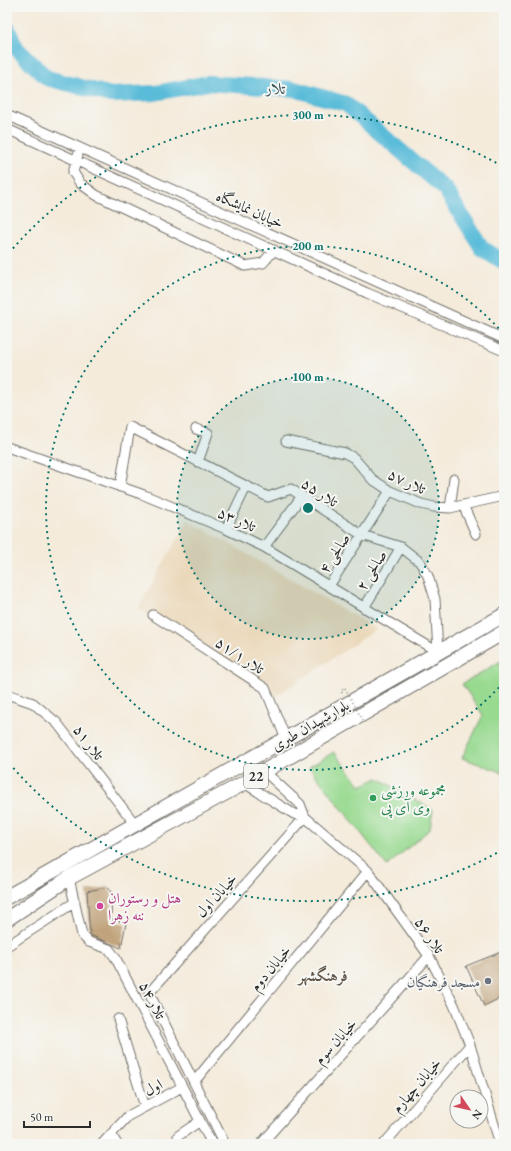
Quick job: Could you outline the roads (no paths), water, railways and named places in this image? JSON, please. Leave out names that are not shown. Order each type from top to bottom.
[{"type":"highway","name":"بلوارشهیدان طبری","points":[[8,895],[504,615]]},
{"type":"highway","name":"بلوارشهیدان طبری","points":[[7,919],[69,878],[244,783],[504,632]]},
{"type":"street","name":"خیابان نمایشگاه","points":[[7,115],[504,339]]},
{"type":"street","name":"خیابان نمایشگاه","points":[[7,129],[367,293],[504,351]]},
{"type":"street","points":[[81,148],[73,172],[80,184],[96,195],[245,266],[263,263],[274,250]]},
{"type":"street","name":"تلار ۵۵","points":[[120,487],[130,427],[268,497],[291,489],[362,535],[401,547],[420,562],[428,576],[435,599],[438,652]]},
{"type":"street","points":[[196,429],[208,433],[198,462]]},
{"type":"street","name":"تلار ۵۷","points":[[286,441],[345,454],[354,458],[372,480],[390,491],[421,504],[450,508],[504,496]]},
{"type":"street","name":"تلار ۵۳","points":[[7,447],[120,487],[226,529],[264,547],[438,652]]},
{"type":"street","points":[[450,508],[454,479]]},
{"type":"street","points":[[226,529],[246,486]]},
{"type":"street","name":"صالحی ۴","points":[[329,586],[390,491]]},
{"type":"street","points":[[264,547],[302,496]]},
{"type":"street","points":[[463,506],[476,534]]},
{"type":"street","name":"صالحی ۲","points":[[364,608],[401,547]]},
{"type":"street","name":"تلار ۵۱/۱","points":[[153,616],[265,688],[286,739]]},
{"type":"street","name":"تلار ۵۱","points":[[7,694],[34,703],[57,723],[135,824]]},
{"type":"street","points":[[264,771],[300,804],[305,817]]},
{"type":"street","points":[[244,783],[294,814],[305,817]]},
{"type":"street","name":"تلار ۵۶","points":[[305,817],[368,871],[429,956],[451,999],[470,1045],[500,1144]]},
{"type":"street","name":"خیابان اول","points":[[194,1082],[149,993],[305,817]]},
{"type":"street","name":"خیابان دوم","points":[[194,1082],[368,871]]},
{"type":"street","name":"تلار ۵۴","points":[[69,878],[82,935],[89,942],[109,949],[115,957],[212,1144]]},
{"type":"street","points":[[7,946],[75,902]]},
{"type":"street","name":"خیابان سوم","points":[[261,1144],[429,956]]},
{"type":"street","points":[[118,1019],[145,1107]]},
{"type":"street","name":"خیابان چهارم","points":[[384,1144],[470,1045]]},
{"type":"street","points":[[194,1082],[225,1144]]},
{"type":"street","name":"اول","points":[[102,1144],[128,1116],[182,1087]]},
{"type":"street","points":[[178,1136],[200,1121]]},
{"type":"street","points":[[111,1134],[117,1144]]},
{"type":"waterway","name":"تلار","points":[[7,27],[15,47],[47,78],[111,95],[155,93],[208,83],[294,89],[346,104],[445,189],[482,248],[504,262]]},
{"type":"place","name":"مجموعه ورزشی وی آی پی","points":[[373,798]]},
{"type":"place","name":"هتل و رستوران ننه زهرا","points":[[100,906]]},
{"type":"place","name":"مسجد فرهنگیان","points":[[488,981]]},
{"type":"district","name":"فرهنگشهر","points":[[323,975]]}]
